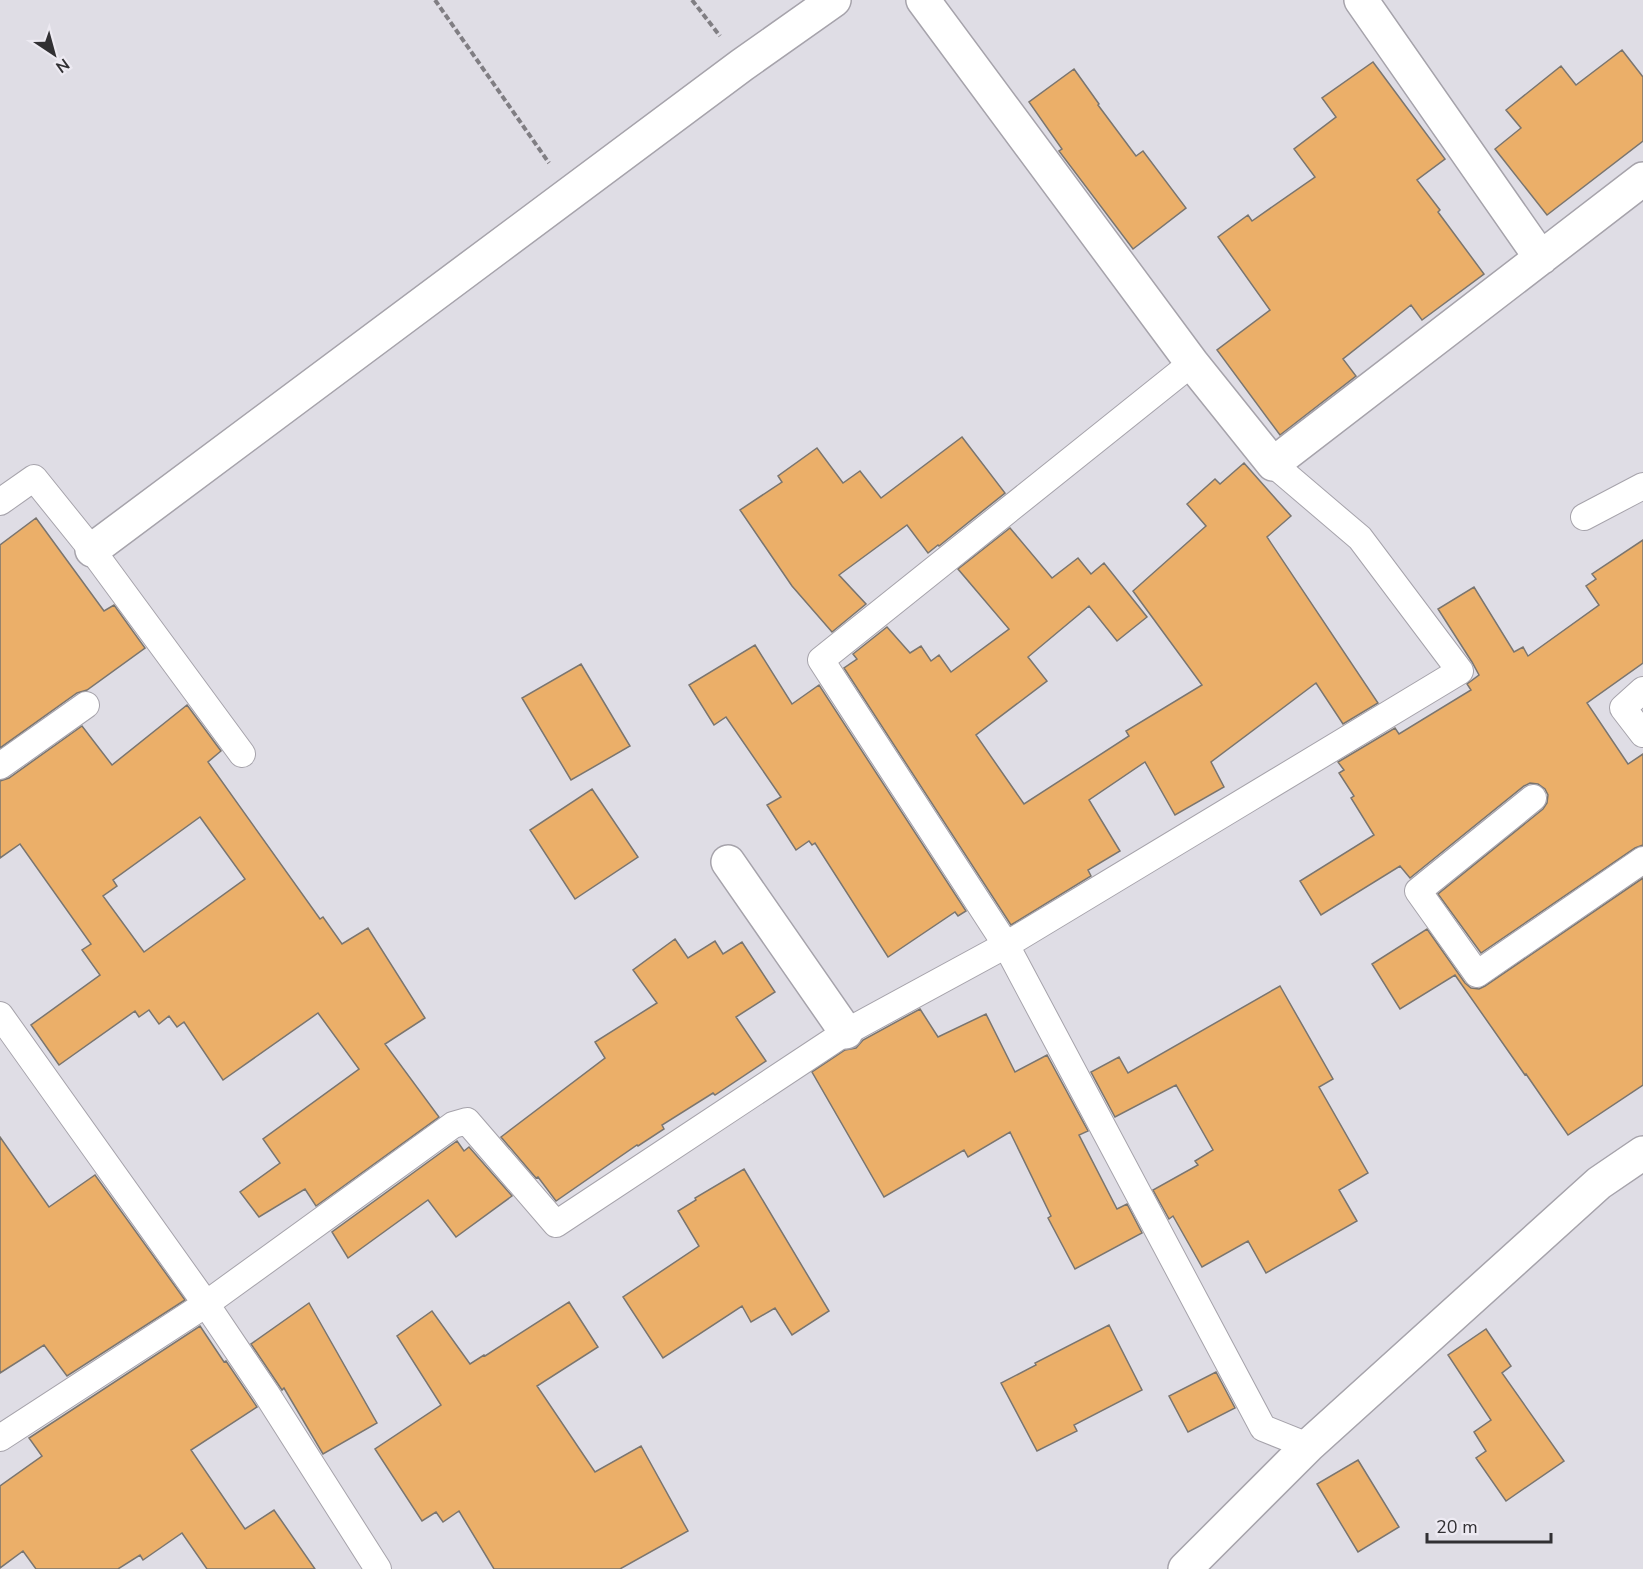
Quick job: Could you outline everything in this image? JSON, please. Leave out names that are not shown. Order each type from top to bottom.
[{"type":"street","points":[[92,550],[742,65],[834,0]]},
{"type":"street","points":[[923,0],[1192,363],[1273,464],[1643,179]]},
{"type":"street","points":[[1361,0],[1541,258]]},
{"type":"street","points":[[728,862],[846,1032]]},
{"type":"street","points":[[1185,1569],[1308,1446],[1599,1183],[1643,1153]]},
{"type":"lane","points":[[1192,363],[820,660],[1006,945],[1263,1428],[1308,1446]]},
{"type":"lane","points":[[0,1438],[206,1304],[453,1125],[468,1121],[556,1224],[846,1032],[1006,945],[1460,671],[1360,538],[1273,464]]},
{"type":"lane","points":[[0,502],[34,478],[92,550],[242,754]]},
{"type":"lane","points":[[1584,517],[1643,486]]},
{"type":"lane","points":[[1643,690],[1623,708],[1643,734]]},
{"type":"lane","points":[[0,766],[86,705]]},
{"type":"lane","points":[[1533,798],[1418,891],[1477,974],[1643,860]]},
{"type":"lane","points":[[0,1015],[206,1304],[266,1393],[378,1569]]},
{"type":"path","points":[[435,0],[570,193]]},
{"type":"building","points":[[1622,50],[1643,77],[1643,141],[1547,215],[1495,149],[1521,128],[1506,110],[1561,66],[1576,85]]},
{"type":"building","points":[[1373,62],[1445,159],[1417,180],[1484,274],[1422,320],[1411,305],[1343,359],[1356,376],[1280,435],[1217,350],[1270,310],[1218,237],[1248,215],[1252,221],[1315,177],[1294,149],[1336,117],[1322,98]]},
{"type":"building","points":[[1074,69],[1136,156],[1143,151],[1186,208],[1133,249],[1059,151],[1062,149],[1029,102]]},
{"type":"building","points":[[962,437],[1005,493],[928,553],[907,525],[839,575],[866,604],[832,632],[792,586],[740,510],[782,482],[778,476],[817,448],[843,483],[860,471],[881,498]]},
{"type":"building","points":[[1244,463],[1291,516],[1267,537],[1378,703],[1343,724],[1316,683],[1211,762],[1224,787],[1175,815],[1145,762],[1089,800],[1120,851],[1088,870],[1091,876],[1011,925],[844,668],[857,659],[853,654],[887,627],[910,653],[921,646],[931,661],[939,655],[951,672],[1009,629],[958,569],[1010,528],[1052,578],[1078,558],[1091,574],[1104,563],[1147,617],[1117,641],[1089,606],[1028,657],[1047,681],[976,735],[1024,804],[1129,736],[1126,731],[1202,685],[1133,591],[1206,526],[1187,504],[1215,479],[1220,484]]},
{"type":"building","points":[[36,518],[104,611],[114,605],[145,648],[0,748],[0,545]]},
{"type":"building","points":[[1643,540],[1643,663],[1587,703],[1628,764],[1643,754],[1643,845],[1635,848],[1481,953],[1438,894],[1543,809],[1548,795],[1545,789],[1538,784],[1530,783],[1410,878],[1400,866],[1321,915],[1300,881],[1374,835],[1351,798],[1354,796],[1339,773],[1344,770],[1338,762],[1395,728],[1399,734],[1471,690],[1467,684],[1479,675],[1438,609],[1474,587],[1514,652],[1523,647],[1528,656],[1599,605],[1586,586],[1596,579],[1592,574]]},
{"type":"building","points":[[755,645],[792,704],[819,685],[966,911],[958,916],[955,912],[888,957],[815,843],[812,845],[809,841],[796,850],[767,805],[781,797],[726,717],[714,725],[689,685]]},
{"type":"building","points":[[581,664],[630,746],[571,780],[522,698]]},
{"type":"building","points":[[187,705],[221,751],[208,762],[320,919],[323,917],[342,944],[368,928],[425,1018],[385,1044],[439,1117],[316,1206],[305,1189],[259,1217],[240,1192],[280,1163],[263,1139],[359,1069],[318,1013],[223,1080],[184,1022],[177,1027],[169,1016],[159,1024],[149,1010],[139,1017],[135,1011],[59,1065],[31,1025],[100,975],[82,950],[91,944],[20,844],[0,858],[0,781],[9,778],[82,726],[112,765]],"holes":[[[200,817],[245,879],[144,952],[103,896],[117,886],[113,880]]]},
{"type":"building","points":[[592,789],[638,857],[575,899],[530,830]]},
{"type":"building","points":[[1643,878],[1643,1085],[1568,1135],[1455,975],[1400,1009],[1372,964],[1427,929],[1465,983],[1471,988],[1479,989]]},
{"type":"building","points":[[675,939],[688,958],[715,941],[723,954],[742,942],[775,992],[736,1017],[766,1061],[715,1095],[713,1093],[662,1125],[664,1129],[556,1201],[538,1177],[536,1178],[501,1137],[605,1058],[595,1042],[657,1003],[633,970]]},
{"type":"building","points":[[1280,986],[1333,1079],[1319,1087],[1368,1173],[1339,1190],[1357,1221],[1266,1273],[1248,1241],[1202,1267],[1173,1216],[1169,1219],[1153,1190],[1198,1165],[1195,1161],[1213,1150],[1176,1085],[1115,1117],[1091,1072],[1119,1057],[1128,1073]]},
{"type":"building","points":[[920,1009],[938,1037],[986,1014],[1015,1072],[1047,1055],[1088,1131],[1079,1135],[1117,1209],[1127,1204],[1142,1233],[1075,1269],[1048,1218],[1051,1216],[1010,1132],[968,1157],[964,1150],[884,1197],[812,1072],[845,1050],[856,1048],[863,1040]]},
{"type":"building","points":[[0,1137],[49,1207],[95,1175],[185,1300],[67,1376],[44,1345],[0,1373]]},
{"type":"building","points":[[457,1141],[464,1151],[469,1147],[512,1196],[456,1237],[428,1200],[348,1258],[332,1232]]},
{"type":"building","points":[[744,1169],[829,1311],[792,1335],[775,1308],[751,1322],[742,1306],[663,1358],[623,1297],[699,1246],[678,1211],[696,1200],[695,1198]]},
{"type":"building","points":[[569,1302],[598,1347],[537,1386],[595,1472],[641,1446],[688,1531],[620,1569],[494,1569],[459,1511],[443,1522],[436,1512],[422,1521],[375,1449],[441,1405],[397,1336],[432,1311],[470,1364]]},
{"type":"building","points":[[309,1303],[377,1423],[323,1454],[284,1388],[282,1390],[251,1344]]},
{"type":"building","points":[[1109,1325],[1142,1390],[1074,1425],[1077,1431],[1037,1451],[1001,1383]]},
{"type":"building","points":[[200,1326],[257,1407],[191,1450],[245,1529],[274,1510],[315,1569],[207,1569],[182,1533],[143,1560],[140,1555],[118,1569],[36,1569],[23,1551],[0,1568],[0,1486],[42,1456],[29,1438]]},
{"type":"building","points":[[1486,1329],[1511,1366],[1502,1373],[1564,1461],[1506,1501],[1476,1458],[1486,1451],[1474,1432],[1491,1420],[1448,1355]]},
{"type":"building","points":[[1216,1372],[1235,1408],[1188,1432],[1169,1396]]},
{"type":"building","points":[[1358,1460],[1399,1527],[1358,1552],[1317,1484]]}]
